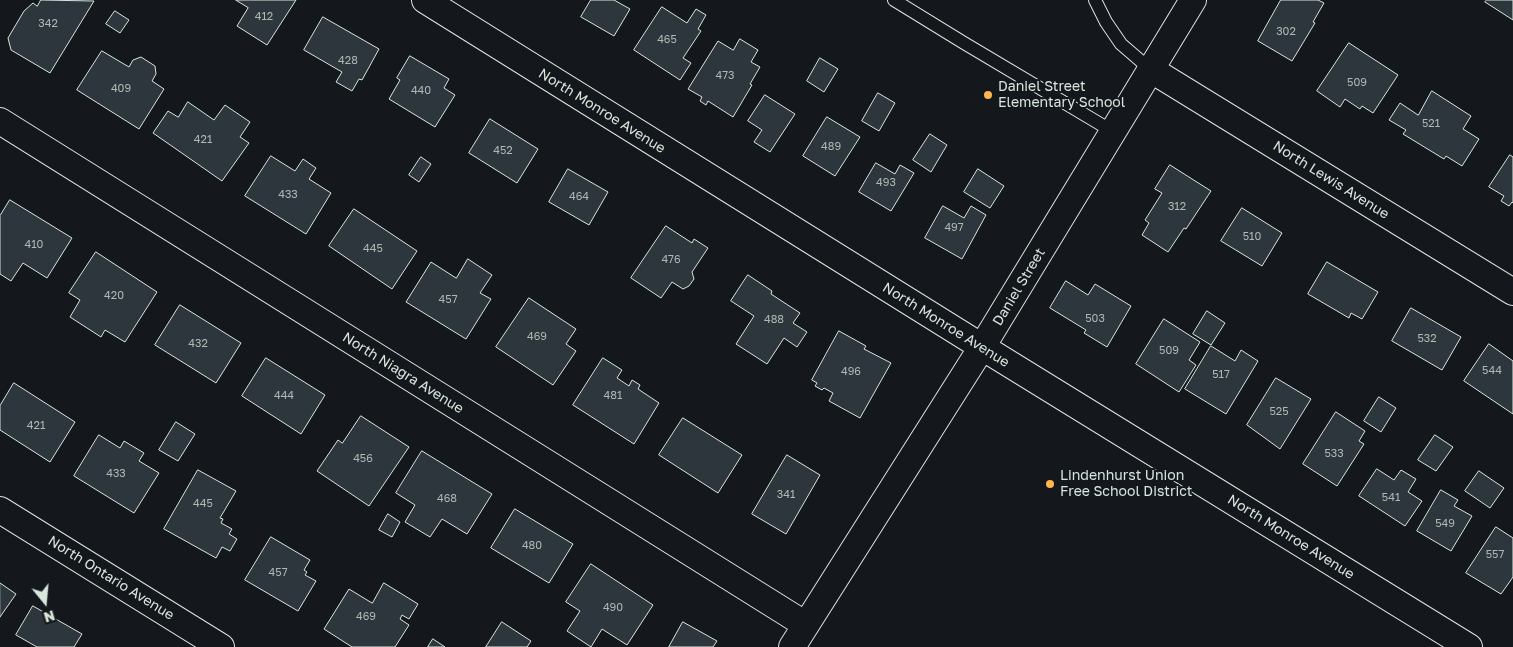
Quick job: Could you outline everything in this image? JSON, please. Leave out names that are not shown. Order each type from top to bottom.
[{"type":"street","name":"North Monroe Avenue","points":[[425,0],[982,347],[1469,647]]},
{"type":"street","name":"Daniel Street","points":[[792,647],[982,347],[1193,0]]},
{"type":"street","name":"North Lewis Avenue","points":[[1150,68],[1513,292]]},
{"type":"street","name":"North Niagra Avenue","points":[[0,121],[806,625]]},
{"type":"street","name":"North Ontario Avenue","points":[[0,510],[221,647]]},
{"type":"lane","points":[[894,0],[1112,131]]},
{"type":"lane","points":[[1095,0],[1106,22],[1121,44],[1150,68]]},
{"type":"building","points":[[41,0],[94,1],[50,73],[11,50],[8,38],[24,11],[33,3],[37,6]]},
{"type":"building","points":[[236,0],[296,0],[267,45],[237,26],[248,8]]},
{"type":"building","points":[[591,0],[614,0],[630,9],[614,36],[581,17]]},
{"type":"building","points":[[1281,0],[1318,0],[1324,3],[1313,22],[1315,23],[1292,61],[1258,41]]},
{"type":"building","points":[[1487,0],[1513,0],[1513,20],[1485,2]]},
{"type":"building","points":[[662,7],[687,23],[696,9],[706,15],[698,29],[701,31],[683,58],[691,63],[680,80],[634,50]]},
{"type":"building","points":[[115,11],[129,20],[120,33],[106,24]]},
{"type":"building","points":[[323,17],[379,49],[362,80],[359,79],[352,91],[336,82],[342,72],[304,50]]},
{"type":"building","points":[[740,39],[758,50],[751,62],[760,67],[750,84],[752,85],[733,117],[708,101],[706,105],[700,101],[702,97],[688,89],[718,41],[733,50]]},
{"type":"building","points":[[1349,43],[1398,75],[1373,113],[1362,106],[1360,109],[1345,99],[1340,107],[1317,91]]},
{"type":"building","points":[[102,51],[129,67],[133,60],[141,57],[155,66],[156,74],[152,81],[164,89],[139,129],[77,90]]},
{"type":"building","points":[[410,56],[449,79],[444,88],[455,95],[435,127],[389,99],[400,80],[397,78]]},
{"type":"building","points":[[820,58],[838,69],[824,92],[807,81]]},
{"type":"building","points":[[1432,91],[1471,116],[1463,129],[1479,139],[1462,166],[1446,156],[1444,159],[1403,134],[1406,130],[1389,120],[1400,103],[1418,115]]},
{"type":"building","points":[[878,93],[895,103],[879,131],[862,121]]},
{"type":"building","points":[[765,95],[795,114],[770,152],[754,142],[762,130],[748,121]]},
{"type":"building","points":[[188,102],[214,120],[225,105],[250,122],[240,137],[249,143],[222,181],[153,133],[168,111],[178,117]]},
{"type":"building","points":[[827,117],[860,137],[835,176],[803,156]]},
{"type":"building","points":[[490,119],[538,149],[517,183],[469,153]]},
{"type":"building","points":[[930,134],[947,145],[931,172],[913,160]]},
{"type":"building","points":[[1510,155],[1513,157],[1513,203],[1509,206],[1501,201],[1504,196],[1489,187]]},
{"type":"building","points":[[271,156],[295,171],[303,159],[316,168],[309,179],[331,193],[306,234],[245,196]]},
{"type":"building","points":[[421,157],[431,164],[419,182],[409,175]]},
{"type":"building","points":[[876,163],[895,174],[900,165],[914,173],[891,211],[859,192]]},
{"type":"building","points":[[1170,165],[1211,191],[1168,252],[1142,235],[1149,223],[1145,220],[1162,193],[1155,189]]},
{"type":"building","points":[[568,169],[608,192],[589,225],[549,202]]},
{"type":"building","points":[[978,169],[1004,186],[990,208],[964,192]]},
{"type":"building","points":[[10,200],[72,238],[47,278],[23,263],[11,281],[0,274],[0,216]]},
{"type":"building","points":[[943,206],[964,218],[971,206],[986,215],[962,259],[925,238]]},
{"type":"building","points":[[1242,208],[1282,233],[1262,266],[1221,241]]},
{"type":"building","points":[[354,209],[417,251],[392,289],[329,246]]},
{"type":"building","points":[[666,226],[692,243],[694,239],[708,248],[692,272],[694,279],[689,286],[683,289],[672,282],[661,298],[631,278]]},
{"type":"building","points":[[96,252],[157,292],[125,342],[105,330],[101,337],[70,317],[80,300],[69,293]]},
{"type":"building","points":[[468,259],[492,275],[480,293],[491,299],[466,339],[406,302],[431,262],[456,278]]},
{"type":"building","points":[[1327,262],[1378,292],[1362,319],[1351,313],[1349,318],[1308,294]]},
{"type":"building","points":[[748,275],[772,291],[771,294],[800,313],[793,323],[807,332],[797,347],[784,338],[767,364],[736,344],[754,316],[731,301]]},
{"type":"building","points":[[1066,281],[1088,295],[1095,284],[1131,306],[1107,347],[1084,333],[1086,330],[1050,308]]},
{"type":"building","points":[[529,298],[576,329],[566,344],[576,351],[553,385],[496,347]]},
{"type":"building","points":[[180,305],[241,343],[216,383],[155,345]]},
{"type":"building","points":[[1411,308],[1461,337],[1442,370],[1392,341]]},
{"type":"building","points":[[1207,311],[1225,323],[1211,345],[1193,334]]},
{"type":"building","points":[[1164,319],[1200,342],[1189,360],[1196,365],[1179,392],[1136,364]]},
{"type":"building","points":[[839,331],[866,346],[864,349],[891,363],[860,418],[829,401],[833,393],[815,386],[817,383],[812,380]]},
{"type":"building","points":[[1489,344],[1513,361],[1513,414],[1464,381]]},
{"type":"building","points":[[1211,346],[1235,361],[1241,350],[1258,361],[1226,414],[1185,389]]},
{"type":"building","points":[[266,358],[325,395],[301,434],[242,396]]},
{"type":"building","points":[[603,358],[622,370],[617,378],[629,386],[632,380],[640,385],[638,389],[659,403],[634,444],[573,405]]},
{"type":"building","points":[[1276,378],[1311,399],[1280,449],[1247,425]]},
{"type":"building","points":[[14,383],[75,422],[50,462],[0,430],[0,406]]},
{"type":"building","points":[[1379,397],[1396,408],[1381,432],[1364,421]]},
{"type":"building","points":[[1336,412],[1365,431],[1359,441],[1364,444],[1337,486],[1303,464]]},
{"type":"building","points":[[361,416],[409,447],[369,506],[317,471],[338,440],[342,443]]},
{"type":"building","points":[[683,418],[742,455],[718,493],[659,455]]},
{"type":"building","points":[[176,422],[195,434],[178,461],[159,450]]},
{"type":"building","points":[[99,435],[120,448],[124,441],[144,453],[139,461],[159,473],[134,513],[74,476]]},
{"type":"building","points":[[1435,435],[1453,447],[1436,471],[1418,460]]},
{"type":"building","points":[[422,451],[492,494],[467,534],[442,519],[430,537],[405,522],[415,505],[396,493]]},
{"type":"building","points":[[787,455],[820,475],[786,534],[752,514]]},
{"type":"building","points":[[1377,469],[1394,480],[1401,470],[1416,479],[1408,492],[1422,501],[1405,526],[1359,496]]},
{"type":"building","points":[[198,470],[236,491],[220,518],[223,519],[221,523],[232,529],[229,534],[237,539],[230,551],[222,547],[216,558],[164,529]]},
{"type":"building","points":[[1479,471],[1504,488],[1490,508],[1465,491]]},
{"type":"building","points":[[1441,490],[1458,500],[1454,506],[1472,516],[1451,551],[1417,531]]},
{"type":"building","points":[[515,509],[573,544],[549,583],[491,548]]},
{"type":"building","points":[[388,514],[400,522],[392,537],[379,530]]},
{"type":"building","points":[[1496,527],[1513,538],[1513,577],[1501,594],[1466,573]]},
{"type":"building","points":[[271,537],[310,560],[304,570],[307,572],[305,575],[316,581],[298,611],[245,580]]},
{"type":"building","points":[[591,564],[653,605],[627,645],[602,629],[591,647],[567,631],[580,611],[566,602]]},
{"type":"building","points":[[0,583],[16,594],[0,617]]},
{"type":"building","points":[[384,583],[418,604],[409,619],[402,615],[400,619],[409,625],[395,647],[352,647],[324,629],[349,589],[372,603]]},
{"type":"building","points":[[33,606],[82,634],[74,647],[37,647],[16,635]]},
{"type":"building","points":[[502,622],[531,641],[527,647],[486,647]]},
{"type":"building","points":[[683,622],[717,641],[713,647],[669,647]]},
{"type":"building","points":[[433,639],[445,647],[428,647]]},
{"type":"place","name":"Daniel Street Elementary School","points":[[988,95]]},
{"type":"place","name":"Lindenhurst Union Free School District","points":[[1050,484]]}]
